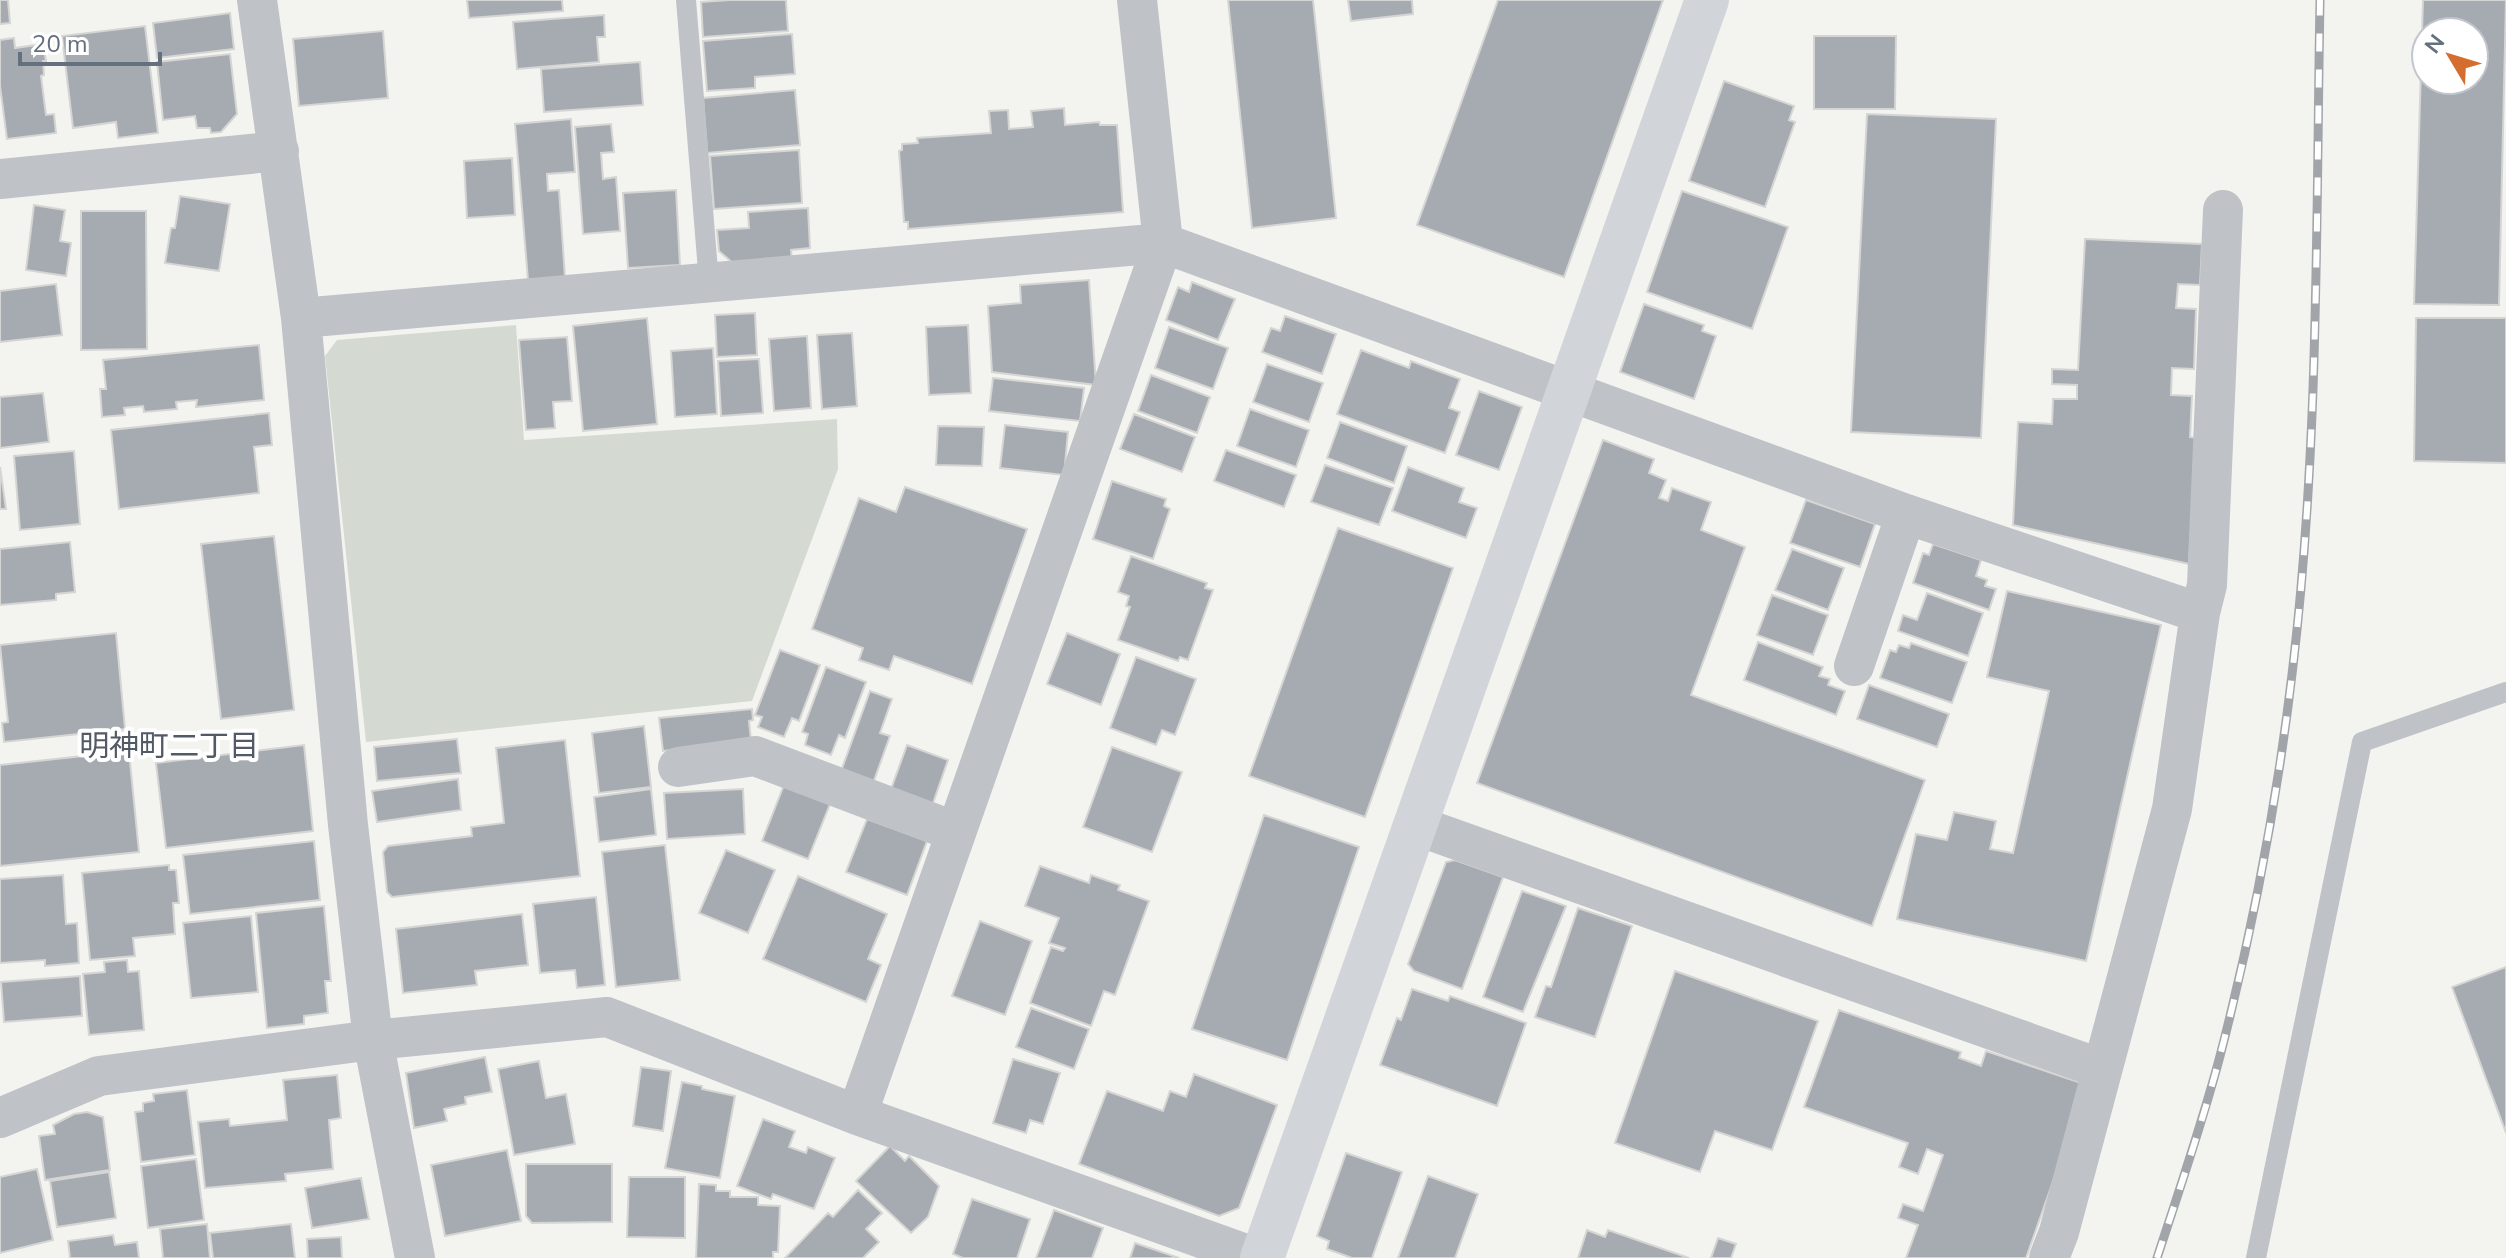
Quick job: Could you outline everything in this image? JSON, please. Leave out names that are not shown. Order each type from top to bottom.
[{"type":"street","points":[[257,0],[301,318],[348,825],[373,1040],[415,1258]]},
{"type":"street","points":[[857,1115],[1163,243],[1137,0]]},
{"type":"street","points":[[0,1118],[99,1076],[373,1040],[607,1017],[857,1115],[1259,1258],[1707,0]]},
{"type":"street","points":[[0,179],[279,151]]},
{"type":"street","points":[[2049,1258],[2059,1232],[2172,809],[2200,613],[2207,585],[2223,210]]},
{"type":"street","points":[[301,318],[1163,243],[1906,514],[2200,613]]},
{"type":"street","points":[[1854,666],[1906,514]]},
{"type":"street","points":[[678,767],[755,756],[956,832]]},
{"type":"street","points":[[1415,825],[2102,1069]]},
{"type":"lane","points":[[686,0],[709,283]]},
{"type":"lane","points":[[2256,1258],[2362,742],[2506,692]]},
{"type":"shaded area","points":[[516,325],[524,440],[837,419],[838,469],[752,701],[366,742],[325,356],[337,340]]},
{"type":"building","points":[[0,0],[8,0],[10,23],[0,24]]},
{"type":"building","points":[[467,0],[562,0],[563,11],[469,18]]},
{"type":"building","points":[[786,0],[788,31],[703,37],[701,2]]},
{"type":"building","points":[[1228,0],[1313,0],[1336,218],[1252,228]]},
{"type":"building","points":[[1348,0],[1412,0],[1413,14],[1351,21]]},
{"type":"building","points":[[1498,0],[1663,0],[1564,277],[1417,225]]},
{"type":"building","points":[[2423,0],[2506,0],[2499,305],[2414,304],[2420,96],[2490,96],[2490,16],[2423,16]]},
{"type":"building","points":[[230,13],[234,49],[157,58],[153,23]]},
{"type":"building","points":[[604,15],[605,37],[597,37],[599,62],[517,69],[513,22]]},
{"type":"building","points":[[145,26],[158,133],[118,138],[116,122],[73,128],[62,36]]},
{"type":"building","points":[[383,31],[388,98],[299,106],[293,39]]},
{"type":"building","points":[[792,34],[795,74],[755,77],[755,88],[707,91],[703,41]]},
{"type":"building","points":[[1814,36],[1896,36],[1895,109],[1814,109]]},
{"type":"building","points":[[14,38],[15,48],[43,44],[46,61],[43,61],[44,75],[41,76],[46,115],[54,114],[56,133],[7,139],[0,86],[0,40]]},
{"type":"building","points":[[230,54],[237,114],[221,132],[211,133],[210,128],[197,128],[195,116],[163,120],[157,62]]},
{"type":"building","points":[[640,62],[643,105],[544,112],[541,69]]},
{"type":"building","points":[[1724,81],[1794,106],[1789,120],[1795,122],[1765,207],[1689,181]]},
{"type":"building","points":[[795,90],[800,145],[707,153],[703,98]]},
{"type":"building","points":[[1064,108],[1065,125],[1099,122],[1100,125],[1117,125],[1123,212],[908,229],[908,222],[904,222],[899,151],[902,144],[918,143],[917,138],[991,133],[989,111],[1008,110],[1009,129],[1033,127],[1031,111]]},
{"type":"building","points":[[1867,114],[1996,119],[1981,438],[1851,432]]},
{"type":"building","points":[[571,119],[575,172],[547,174],[548,191],[559,190],[565,277],[528,280],[515,124]]},
{"type":"building","points":[[611,124],[614,152],[601,153],[603,179],[616,177],[620,231],[583,234],[575,127]]},
{"type":"building","points":[[799,150],[802,203],[714,209],[710,156]]},
{"type":"building","points":[[512,158],[515,215],[467,218],[464,161]]},
{"type":"building","points":[[676,190],[680,265],[628,268],[623,193]]},
{"type":"building","points":[[1682,191],[1788,227],[1752,329],[1647,292]]},
{"type":"building","points":[[180,196],[230,204],[219,271],[165,263]]},
{"type":"building","points":[[34,205],[65,210],[60,241],[71,243],[66,276],[26,270]]},
{"type":"building","points":[[808,208],[810,248],[791,250],[792,260],[734,264],[719,251],[717,230],[749,228],[748,212]]},
{"type":"building","points":[[81,211],[146,211],[147,349],[81,350]]},
{"type":"building","points":[[2085,239],[2202,244],[2200,285],[2178,284],[2176,308],[2196,309],[2194,369],[2172,368],[2171,395],[2192,396],[2190,437],[2196,438],[2189,564],[2013,525],[2018,422],[2052,424],[2053,399],[2077,399],[2077,385],[2052,384],[2052,369],[2078,370]]},
{"type":"building","points":[[1089,280],[1096,385],[992,372],[988,306],[1021,303],[1020,285]]},
{"type":"building","points":[[1192,282],[1235,299],[1218,340],[1166,320],[1178,287],[1189,292]]},
{"type":"building","points":[[56,284],[62,335],[0,342],[0,291]]},
{"type":"building","points":[[1644,304],[1704,325],[1702,331],[1716,336],[1694,399],[1620,372]]},
{"type":"building","points":[[755,313],[757,355],[717,357],[715,315]]},
{"type":"building","points":[[1285,316],[1336,334],[1322,374],[1262,352],[1271,328],[1280,331]]},
{"type":"building","points":[[647,318],[657,424],[583,431],[573,326]]},
{"type":"building","points":[[2416,318],[2506,318],[2506,463],[2414,461]]},
{"type":"building","points":[[968,325],[971,393],[929,395],[926,327]]},
{"type":"building","points":[[1169,327],[1228,348],[1213,389],[1155,368]]},
{"type":"building","points":[[852,333],[857,406],[822,409],[817,335]]},
{"type":"building","points":[[807,336],[811,408],[774,411],[769,339]]},
{"type":"building","points":[[567,337],[572,401],[553,402],[555,428],[526,430],[519,340]]},
{"type":"building","points":[[259,345],[264,400],[196,407],[197,400],[176,402],[177,409],[144,412],[143,406],[124,408],[125,415],[102,417],[100,389],[106,389],[103,360]]},
{"type":"building","points":[[713,348],[717,414],[675,417],[671,351]]},
{"type":"building","points":[[1361,350],[1409,368],[1411,361],[1460,379],[1449,408],[1460,412],[1445,453],[1337,414]]},
{"type":"building","points":[[759,359],[763,413],[721,416],[718,361]]},
{"type":"building","points":[[1267,364],[1323,383],[1309,422],[1253,402]]},
{"type":"building","points":[[1151,375],[1210,397],[1197,433],[1138,411]]},
{"type":"building","points":[[993,378],[1084,388],[1080,421],[989,411]]},
{"type":"building","points":[[1479,391],[1522,407],[1499,470],[1456,455]]},
{"type":"building","points":[[43,393],[49,442],[0,448],[0,397]]},
{"type":"building","points":[[1250,409],[1309,430],[1296,467],[1237,446]]},
{"type":"building","points":[[269,413],[272,445],[254,447],[259,493],[119,509],[111,430]]},
{"type":"building","points":[[1134,414],[1195,437],[1182,472],[1120,449]]},
{"type":"building","points":[[1340,422],[1407,446],[1394,483],[1327,458]]},
{"type":"building","points":[[1005,425],[1068,432],[1064,475],[1000,468]]},
{"type":"building","points":[[938,426],[984,427],[982,466],[936,465]]},
{"type":"building","points":[[1603,440],[1654,459],[1649,473],[1666,480],[1659,498],[1668,501],[1672,488],[1711,502],[1701,530],[1745,547],[1691,695],[1925,780],[1872,926],[1477,783]]},
{"type":"building","points":[[1226,450],[1296,475],[1284,507],[1214,481]]},
{"type":"building","points":[[74,451],[80,524],[20,530],[14,456]]},
{"type":"building","points":[[1325,465],[1393,488],[1379,525],[1311,502]]},
{"type":"building","points":[[0,467],[6,509],[0,509]]},
{"type":"building","points":[[1408,467],[1464,488],[1459,502],[1477,508],[1466,538],[1392,511]]},
{"type":"building","points":[[1112,481],[1166,499],[1164,506],[1170,509],[1153,559],[1093,539]]},
{"type":"building","points":[[905,487],[1027,529],[972,684],[894,656],[889,670],[859,660],[863,648],[812,629],[859,498],[896,512]]},
{"type":"building","points":[[1806,500],[1875,524],[1860,567],[1790,543]]},
{"type":"building","points":[[1338,528],[1453,568],[1365,817],[1249,776]]},
{"type":"building","points":[[274,536],[294,710],[221,719],[201,544]]},
{"type":"building","points":[[70,542],[75,592],[56,594],[56,600],[0,605],[0,549]]},
{"type":"building","points":[[1933,544],[1981,560],[1976,576],[1987,580],[1985,586],[1996,589],[1989,610],[1913,583],[1923,553],[1929,555]]},
{"type":"building","points":[[1792,549],[1844,568],[1828,610],[1775,590]]},
{"type":"building","points":[[1131,556],[1207,583],[1205,588],[1213,590],[1188,660],[1180,657],[1178,661],[1118,640],[1130,607],[1126,606],[1129,596],[1118,592]]},
{"type":"building","points":[[2007,591],[2161,625],[2086,961],[1897,919],[1916,834],[1947,840],[1954,812],[1996,821],[1990,849],[2013,853],[2049,691],[1987,677]]},
{"type":"building","points":[[1927,593],[1983,613],[1968,656],[1898,631],[1903,615],[1917,620]]},
{"type":"building","points":[[1772,595],[1828,615],[1813,655],[1757,635]]},
{"type":"building","points":[[116,633],[125,729],[4,742],[2,723],[8,722],[0,645]]},
{"type":"building","points":[[1067,633],[1120,654],[1101,705],[1047,684]]},
{"type":"building","points":[[1758,642],[1823,667],[1819,676],[1830,679],[1828,685],[1845,691],[1836,715],[1744,680]]},
{"type":"building","points":[[1911,643],[1967,662],[1952,703],[1880,678],[1890,650],[1896,652],[1899,645],[1909,648]]},
{"type":"building","points":[[780,650],[820,665],[799,721],[792,718],[784,737],[758,727],[762,717],[755,715]]},
{"type":"building","points":[[1136,657],[1196,679],[1175,735],[1162,730],[1156,745],[1110,728]]},
{"type":"building","points":[[826,667],[866,682],[845,738],[839,735],[831,755],[805,745],[808,734],[802,732]]},
{"type":"building","points":[[1869,685],[1949,714],[1937,747],[1857,719]]},
{"type":"building","points":[[870,691],[892,699],[880,733],[890,736],[872,786],[840,774]]},
{"type":"building","points":[[752,709],[753,720],[749,721],[751,741],[663,751],[659,718]]},
{"type":"building","points":[[644,726],[651,787],[599,793],[592,733]]},
{"type":"building","points":[[127,732],[139,852],[0,866],[0,765],[101,754],[99,735]]},
{"type":"building","points":[[457,739],[461,773],[377,781],[374,747]]},
{"type":"building","points":[[565,740],[580,876],[392,897],[387,892],[383,852],[388,846],[472,836],[471,827],[504,823],[496,748]]},
{"type":"building","points":[[304,745],[313,831],[166,848],[156,763]]},
{"type":"building","points":[[907,745],[948,760],[932,806],[890,792]]},
{"type":"building","points":[[1112,747],[1182,772],[1152,852],[1083,827]]},
{"type":"building","points":[[458,779],[461,810],[377,822],[372,791]]},
{"type":"building","points":[[784,785],[830,804],[808,859],[762,841]]},
{"type":"building","points":[[651,789],[656,835],[599,842],[594,797]]},
{"type":"building","points":[[743,789],[745,834],[667,839],[664,793]]},
{"type":"building","points":[[1264,815],[1359,847],[1287,1060],[1192,1029]]},
{"type":"building","points":[[867,819],[927,841],[907,895],[846,872]]},
{"type":"building","points":[[314,841],[320,900],[190,914],[183,855]]},
{"type":"building","points":[[665,845],[680,980],[616,987],[602,852]]},
{"type":"building","points":[[726,850],[775,870],[748,933],[699,913]]},
{"type":"building","points":[[1455,860],[1503,877],[1462,989],[1414,971],[1408,964],[1446,862]]},
{"type":"building","points":[[169,865],[169,870],[176,870],[179,903],[173,903],[175,934],[133,938],[135,956],[90,960],[82,873]]},
{"type":"building","points":[[1040,866],[1089,883],[1091,875],[1120,885],[1118,890],[1149,901],[1115,995],[1104,991],[1091,1026],[1030,1003],[1051,947],[1063,951],[1065,948],[1049,943],[1059,918],[1025,906]]},
{"type":"building","points":[[63,875],[66,924],[77,923],[79,963],[45,966],[45,960],[0,963],[0,879]]},
{"type":"building","points":[[798,876],[887,914],[868,959],[881,965],[866,1002],[763,959]]},
{"type":"building","points":[[1522,891],[1566,906],[1523,1012],[1483,997]]},
{"type":"building","points":[[596,897],[605,985],[577,988],[575,970],[540,973],[533,904]]},
{"type":"building","points":[[324,906],[331,981],[325,981],[328,1013],[304,1016],[304,1024],[267,1028],[256,913]]},
{"type":"building","points":[[1578,908],[1632,926],[1595,1037],[1535,1017],[1546,986],[1551,987]]},
{"type":"building","points":[[522,914],[528,965],[475,971],[477,985],[403,993],[396,929]]},
{"type":"building","points":[[251,916],[258,992],[191,998],[183,923]]},
{"type":"building","points":[[980,921],[1032,941],[1005,1015],[952,996]]},
{"type":"building","points":[[127,960],[128,972],[139,971],[144,1030],[89,1035],[83,974],[105,972],[104,962]]},
{"type":"building","points":[[2506,967],[2506,1133],[2452,987]]},
{"type":"building","points":[[1675,971],[1818,1021],[1772,1150],[1715,1131],[1700,1172],[1615,1143]]},
{"type":"building","points":[[80,976],[82,1016],[4,1022],[1,982]]},
{"type":"building","points":[[1412,989],[1448,1001],[1450,996],[1526,1023],[1497,1106],[1380,1065],[1397,1018],[1401,1020]]},
{"type":"building","points":[[1031,1008],[1089,1029],[1074,1069],[1016,1047]]},
{"type":"building","points":[[1839,1010],[1961,1052],[1959,1058],[1981,1066],[1986,1051],[2087,1085],[2026,1258],[1906,1258],[1918,1225],[1898,1218],[1903,1204],[1923,1211],[1943,1155],[1927,1149],[1918,1174],[1899,1167],[1908,1143],[1804,1107]]},
{"type":"building","points":[[485,1057],[492,1092],[465,1097],[466,1104],[444,1109],[447,1121],[414,1128],[406,1073]]},
{"type":"building","points":[[1013,1059],[1060,1073],[1043,1124],[1030,1120],[1026,1133],[993,1123]]},
{"type":"building","points":[[539,1061],[546,1098],[566,1094],[575,1144],[514,1155],[498,1069]]},
{"type":"building","points":[[641,1067],[671,1071],[663,1131],[633,1126]]},
{"type":"building","points":[[1194,1074],[1277,1105],[1239,1208],[1219,1216],[1079,1164],[1107,1091],[1163,1111],[1170,1091],[1186,1097]]},
{"type":"building","points":[[337,1075],[341,1118],[329,1120],[333,1169],[285,1174],[286,1181],[205,1188],[198,1122],[229,1119],[230,1126],[287,1120],[283,1080]]},
{"type":"building","points":[[682,1082],[735,1096],[720,1178],[665,1168]]},
{"type":"building","points":[[187,1090],[195,1155],[141,1162],[135,1112],[143,1111],[143,1103],[154,1101],[153,1094]]},
{"type":"building","points":[[87,1112],[103,1117],[110,1170],[45,1180],[39,1136],[55,1134],[53,1125],[74,1114]]},
{"type":"building","points":[[763,1119],[795,1131],[789,1147],[806,1153],[808,1147],[835,1158],[814,1209],[773,1194],[771,1199],[737,1186]]},
{"type":"building","points":[[890,1146],[905,1161],[909,1156],[939,1186],[928,1217],[911,1233],[856,1181]]},
{"type":"building","points":[[507,1150],[521,1221],[445,1236],[431,1165]]},
{"type":"building","points":[[1346,1153],[1402,1172],[1372,1258],[1352,1258],[1327,1249],[1329,1241],[1317,1236]]},
{"type":"building","points":[[196,1159],[204,1220],[148,1228],[141,1166]]},
{"type":"building","points":[[526,1164],[612,1164],[612,1222],[532,1223],[526,1216]]},
{"type":"building","points":[[37,1169],[53,1240],[0,1253],[0,1177]]},
{"type":"building","points":[[109,1172],[116,1218],[57,1227],[50,1181]]},
{"type":"building","points":[[1428,1176],[1478,1194],[1455,1258],[1398,1258]]},
{"type":"building","points":[[629,1177],[685,1177],[685,1238],[627,1237]]},
{"type":"building","points":[[361,1178],[369,1219],[312,1228],[305,1188]]},
{"type":"building","points":[[699,1184],[716,1185],[716,1191],[730,1191],[730,1197],[758,1197],[758,1205],[780,1206],[778,1252],[773,1252],[773,1258],[696,1258]]},
{"type":"building","points":[[858,1190],[882,1213],[866,1229],[879,1242],[863,1258],[785,1258],[828,1213],[833,1217]]},
{"type":"building","points":[[972,1199],[1030,1219],[1017,1258],[963,1258],[953,1254]]},
{"type":"building","points":[[1054,1210],[1103,1228],[1092,1258],[1036,1258]]},
{"type":"building","points":[[207,1224],[210,1258],[163,1258],[160,1229]]},
{"type":"building","points":[[291,1224],[295,1258],[213,1258],[210,1233]]},
{"type":"building","points":[[1587,1230],[1605,1237],[1608,1230],[1689,1258],[1578,1258]]},
{"type":"building","points":[[113,1235],[115,1245],[137,1242],[139,1258],[70,1258],[68,1241]]},
{"type":"building","points":[[341,1237],[342,1258],[308,1258],[307,1239]]},
{"type":"building","points":[[1718,1238],[1736,1244],[1731,1258],[1711,1258]]},
{"type":"building","points":[[1135,1243],[1179,1258],[1130,1258]]},
{"type":"railway","points":[[2157,1258],[2206,1107],[2232,1008],[2254,911],[2287,715],[2308,500],[2312,417],[2320,0]]},
{"type":"district","name":"明神町二丁目","points":[[169,746]]}]
